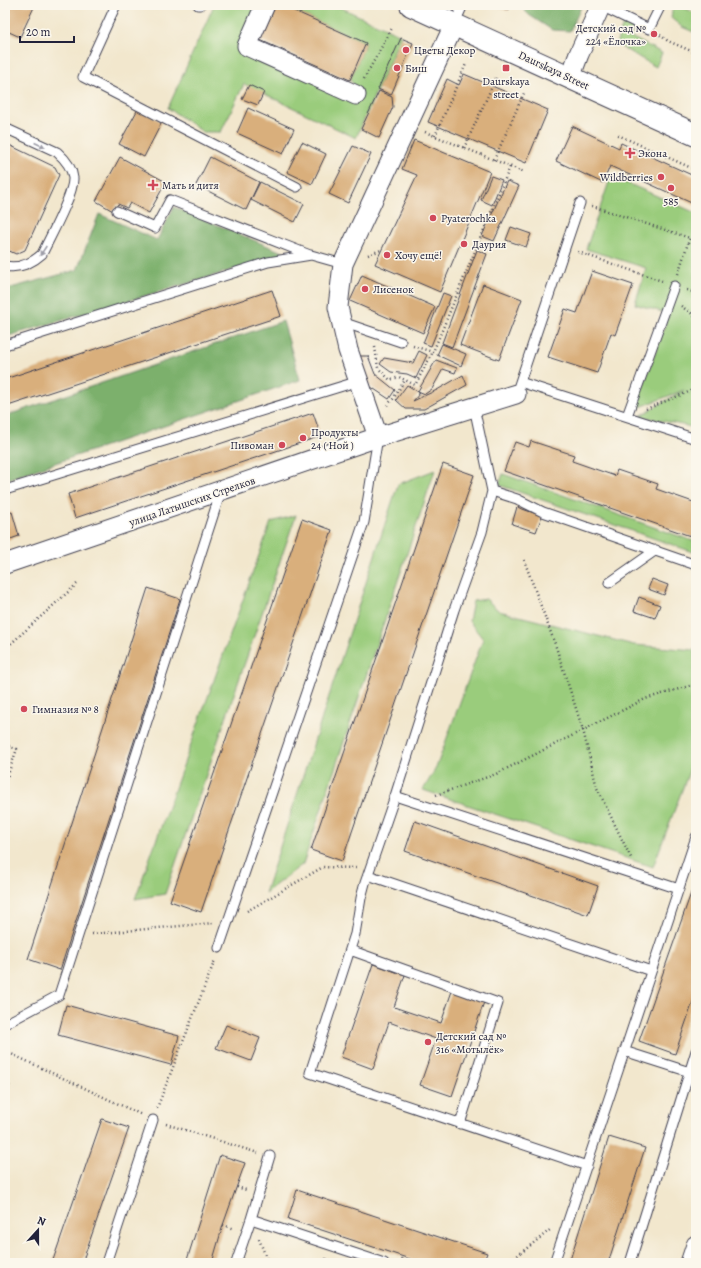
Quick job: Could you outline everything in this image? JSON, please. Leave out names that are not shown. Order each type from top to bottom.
[{"type":"street","points":[[265,5],[247,46],[356,95]]},
{"type":"street","name":"Daurskaya Street","points":[[411,5],[696,135]]},
{"type":"street","points":[[570,78],[579,54],[601,6]]},
{"type":"street","points":[[378,437],[348,350],[341,322],[338,306],[343,264],[454,24]]},
{"type":"street","name":"улица Латышских Стрелков","points":[[5,564],[378,437],[474,407],[518,388]]},
{"type":"street","points":[[690,1263],[696,1245]]},
{"type":"lane","points":[[116,5],[83,77],[297,187]]},
{"type":"lane","points":[[454,24],[463,5]]},
{"type":"lane","points":[[601,6],[649,29],[661,5]]},
{"type":"lane","points":[[5,128],[57,152],[68,163],[72,170],[73,178],[73,186],[69,196],[42,254],[28,264],[19,266],[5,266]]},
{"type":"lane","points":[[117,211],[156,228],[170,200],[311,255],[343,264]]},
{"type":"lane","points":[[580,203],[518,388],[627,416],[696,439]]},
{"type":"lane","points":[[5,345],[268,262],[311,255]]},
{"type":"lane","points":[[627,416],[674,286]]},
{"type":"lane","points":[[341,322],[401,342]]},
{"type":"lane","points":[[5,490],[359,381]]},
{"type":"lane","points":[[474,407],[492,491],[482,532],[454,610],[395,796],[368,875],[361,898],[355,934],[310,1073],[586,1166]]},
{"type":"lane","points":[[219,948],[364,522],[378,437]]},
{"type":"lane","points":[[5,1024],[59,995],[221,490]]},
{"type":"lane","points":[[492,491],[517,499],[543,512],[696,565]]},
{"type":"lane","points":[[610,583],[656,550]]},
{"type":"lane","points":[[395,796],[679,889]]},
{"type":"lane","points":[[554,1263],[696,837]]},
{"type":"lane","points":[[368,875],[651,971]]},
{"type":"lane","points":[[350,950],[498,1003],[460,1124]]},
{"type":"lane","points":[[624,1051],[692,1073]]},
{"type":"lane","points":[[630,1263],[692,1073],[696,1051]]},
{"type":"lane","points":[[106,1263],[153,1120]]},
{"type":"lane","points":[[236,1263],[270,1156]]},
{"type":"lane","points":[[251,1219],[384,1263]]},
{"type":"path","points":[[356,95],[392,28]]},
{"type":"path","points":[[649,29],[696,53]]},
{"type":"path","points":[[435,136],[466,64]]},
{"type":"path","points":[[464,148],[496,78]]},
{"type":"path","points":[[494,160],[525,91]]},
{"type":"path","points":[[407,125],[524,172]]},
{"type":"path","points":[[618,135],[696,170]]},
{"type":"path","points":[[374,333],[378,368],[390,380],[398,377],[415,385],[433,352],[510,167]]},
{"type":"path","points":[[580,203],[696,240]]},
{"type":"path","points":[[674,286],[690,237]]},
{"type":"path","points":[[565,248],[696,293]]},
{"type":"path","points":[[669,298],[696,318]]},
{"type":"path","points":[[401,342],[433,352]]},
{"type":"path","points":[[372,419],[393,400],[405,380]]},
{"type":"path","points":[[627,416],[696,389]]},
{"type":"path","points":[[524,560],[555,644],[583,730],[597,788],[640,876]]},
{"type":"path","points":[[5,649],[77,584]]},
{"type":"path","points":[[415,802],[496,774],[645,699],[696,684]]},
{"type":"path","points":[[5,745],[17,749],[5,784]]},
{"type":"path","points":[[153,1120],[219,948]]},
{"type":"path","points":[[5,1051],[153,1120],[270,1156]]},
{"type":"path","points":[[508,1263],[570,1215]]},
{"type":"path","points":[[400,1263],[403,1257]]},
{"type":"green space","points":[[214,5],[262,5],[243,46],[362,94],[350,80],[366,43],[281,5],[335,5],[401,35],[356,138],[244,84],[221,132],[203,132],[168,108]]},
{"type":"green space","points":[[519,5],[582,5],[570,31],[552,30],[529,15]]},
{"type":"green space","points":[[674,5],[680,5],[696,14],[696,33],[682,27],[671,18]]},
{"type":"green space","points":[[624,21],[633,25],[631,37],[662,53],[656,67],[616,44]]},
{"type":"green space","points":[[611,176],[696,213],[696,428],[640,416],[684,390],[635,409],[669,314],[635,304],[646,268],[586,249]]},
{"type":"green space","points":[[174,207],[287,254],[5,337],[5,288],[7,289],[77,270],[99,214],[157,240]]},
{"type":"green space","points":[[283,321],[300,380],[5,480],[5,416]]},
{"type":"green space","points":[[435,470],[303,864],[265,893],[398,484]]},
{"type":"green space","points":[[503,474],[696,542],[696,553],[499,485]]},
{"type":"green space","points":[[296,515],[165,894],[135,899],[271,522]]},
{"type":"green space","points":[[486,599],[499,611],[634,645],[695,650],[696,753],[653,867],[423,790],[436,768],[483,639],[469,621],[473,601]]},
{"type":"building","points":[[5,5],[35,5],[20,37],[9,32],[5,41]]},
{"type":"building","points":[[276,5],[281,5],[366,43],[350,80],[260,40]]},
{"type":"building","points":[[499,5],[511,5],[508,11],[498,7]]},
{"type":"building","points":[[401,38],[413,43],[391,95],[378,89]]},
{"type":"building","points":[[464,74],[548,110],[526,163],[428,122],[447,79],[459,85]]},
{"type":"building","points":[[249,85],[264,92],[258,105],[242,99]]},
{"type":"building","points":[[379,91],[392,97],[393,107],[379,138],[361,129]]},
{"type":"building","points":[[248,108],[294,129],[283,154],[237,133]]},
{"type":"building","points":[[138,109],[162,122],[144,157],[119,144]]},
{"type":"building","points":[[572,126],[619,148],[621,143],[696,177],[696,205],[610,166],[603,183],[556,161]]},
{"type":"building","points":[[414,140],[490,172],[440,292],[375,264],[417,175],[402,169]]},
{"type":"building","points":[[302,142],[326,154],[312,184],[287,172]]},
{"type":"building","points":[[5,143],[55,167],[59,175],[25,250],[16,254],[5,249]]},
{"type":"building","points":[[353,146],[371,154],[348,203],[329,194]]},
{"type":"building","points":[[120,157],[166,182],[149,213],[130,203],[127,208],[118,204],[113,211],[96,201]]},
{"type":"building","points":[[210,157],[259,182],[246,210],[196,185]]},
{"type":"building","points":[[491,176],[502,180],[492,205],[481,200]]},
{"type":"building","points":[[507,181],[519,186],[494,241],[482,236]]},
{"type":"building","points":[[260,182],[304,204],[295,222],[251,200]]},
{"type":"building","points":[[511,227],[531,234],[526,247],[506,240]]},
{"type":"building","points":[[477,250],[487,254],[452,347],[442,343]]},
{"type":"building","points":[[592,271],[633,285],[615,335],[611,333],[597,373],[548,357],[565,309],[577,313]]},
{"type":"building","points":[[362,275],[435,307],[423,333],[350,301]]},
{"type":"building","points":[[483,284],[522,299],[499,360],[460,345]]},
{"type":"building","points":[[272,290],[281,316],[5,407],[5,379]]},
{"type":"building","points":[[443,293],[451,296],[431,346],[423,343]]},
{"type":"building","points":[[442,344],[466,354],[461,366],[437,355]]},
{"type":"building","points":[[419,351],[427,355],[416,378],[407,374],[391,372],[380,364],[384,358],[413,363]]},
{"type":"building","points":[[358,356],[368,356],[375,374],[395,390],[389,399],[368,385]]},
{"type":"building","points":[[436,360],[457,368],[455,373],[443,369],[432,389],[425,394],[418,391]]},
{"type":"building","points":[[463,375],[467,385],[424,409],[406,409],[396,400],[407,385],[420,393],[413,401],[437,390]]},
{"type":"building","points":[[313,413],[321,436],[75,518],[68,494]]},
{"type":"building","points":[[531,441],[574,455],[572,461],[615,476],[617,470],[658,484],[656,489],[696,503],[696,538],[504,471],[515,442],[529,447]]},
{"type":"building","points":[[443,464],[474,475],[342,861],[311,850]]},
{"type":"building","points":[[517,507],[542,516],[536,532],[512,524]]},
{"type":"building","points":[[12,512],[19,536],[5,541],[5,514]]},
{"type":"building","points":[[302,519],[332,530],[201,912],[170,901]]},
{"type":"building","points":[[652,579],[668,585],[664,595],[648,589]]},
{"type":"building","points":[[148,588],[180,599],[60,970],[28,959]]},
{"type":"building","points":[[639,597],[660,605],[655,618],[634,611]]},
{"type":"building","points":[[415,821],[598,886],[588,915],[405,851]]},
{"type":"building","points":[[696,879],[696,993],[675,1054],[639,1041]]},
{"type":"building","points":[[373,964],[405,975],[394,1007],[441,1023],[452,991],[484,1002],[452,1096],[420,1085],[436,1039],[389,1022],[373,1069],[341,1057]]},
{"type":"building","points":[[66,1005],[179,1036],[171,1065],[58,1035]]},
{"type":"building","points":[[226,1025],[260,1038],[251,1061],[216,1048]]},
{"type":"building","points":[[5,1084],[10,1085],[5,1099]]},
{"type":"building","points":[[102,1119],[129,1128],[82,1263],[52,1263]]},
{"type":"building","points":[[609,1137],[645,1148],[608,1263],[569,1263]]},
{"type":"building","points":[[220,1155],[245,1163],[223,1225],[212,1263],[186,1263]]},
{"type":"building","points":[[297,1190],[487,1253],[483,1263],[422,1263],[288,1219]]},
{"type":"place","name":"Детский сад № 224 «Ёлочка»","points":[[654,34]]},
{"type":"place","name":"Цветы Декор","points":[[406,50]]},
{"type":"place","name":"Биш","points":[[397,68]]},
{"type":"place","name":"Daurskaya street","points":[[506,68]]},
{"type":"place","name":"Экона","points":[[630,153]]},
{"type":"place","name":"Wildberries","points":[[661,177]]},
{"type":"place","name":"Мать и дитя","points":[[153,185]]},
{"type":"place","name":"585","points":[[671,188]]},
{"type":"place","name":"Pyaterochka","points":[[433,218]]},
{"type":"place","name":"Даурия","points":[[464,244]]},
{"type":"place","name":"Хочу ещё!","points":[[387,255]]},
{"type":"place","name":"Лисенок","points":[[365,289]]},
{"type":"place","name":"Продукты 24 ( Ной )","points":[[303,438]]},
{"type":"place","name":"Пивоман","points":[[282,445]]},
{"type":"place","name":"Гимназия № 8","points":[[24,709]]},
{"type":"place","name":"Детский сад № 316 «Мотылёк»","points":[[428,1042]]}]
